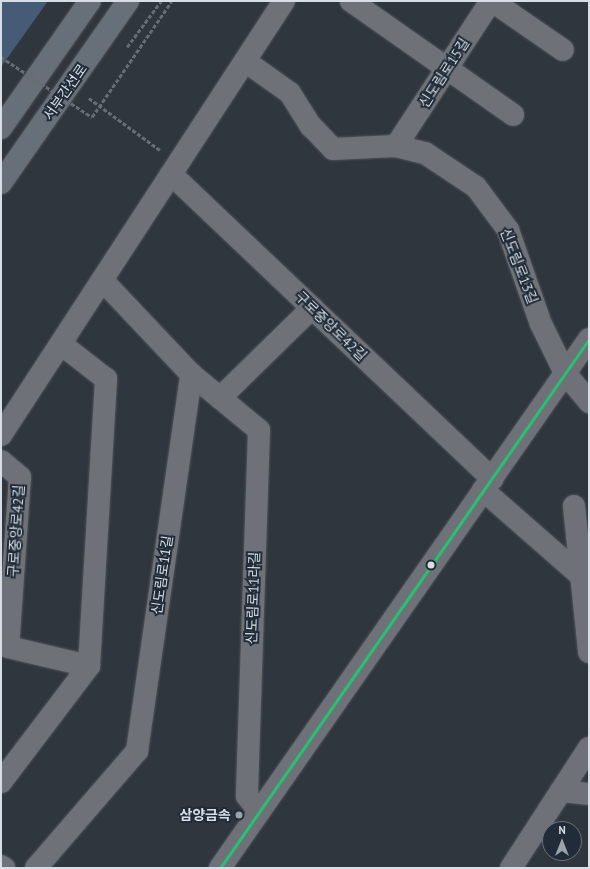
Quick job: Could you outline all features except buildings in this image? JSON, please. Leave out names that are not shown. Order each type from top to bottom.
[{"type":"main road","points":[[1,128],[90,1]]},
{"type":"main road","name":"서부간선로","points":[[1,183],[128,1]]},
{"type":"street","points":[[1,435],[284,1]]},
{"type":"street","points":[[351,1],[513,115]]},
{"type":"street","points":[[492,1],[563,50]]},
{"type":"street","name":"신도림로15길","points":[[396,146],[492,1]]},
{"type":"street","name":"신도림로13길","points":[[245,61],[290,93],[311,126],[334,149],[396,146],[425,153],[476,187],[508,230],[541,324],[565,374],[589,402]]},
{"type":"street","name":"구로중앙로42길","points":[[175,169],[487,484]]},
{"type":"street","points":[[102,280],[191,374]]},
{"type":"street","points":[[220,398],[312,308]]},
{"type":"street","points":[[220,868],[589,339]]},
{"type":"street","points":[[1,782],[89,666],[106,379],[61,344]]},
{"type":"street","name":"신도림로11라길","points":[[191,374],[259,430],[247,796],[259,812]]},
{"type":"street","name":"신도림로11길","points":[[36,868],[137,750],[191,374]]},
{"type":"street","name":"구로중앙로42길","points":[[1,461],[20,477],[8,647],[89,666]]},
{"type":"street","points":[[487,484],[580,575]]},
{"type":"street","points":[[574,506],[589,652]]},
{"type":"street","points":[[511,868],[589,748]]},
{"type":"street","points":[[561,791],[589,794]]},
{"type":"path","points":[[125,49],[161,1]]},
{"type":"path","points":[[1,57],[92,116],[171,1]]},
{"type":"path","points":[[93,92],[89,98],[113,114],[175,169]]},
{"type":"shaded area","points":[[1,1],[48,1],[1,67]]},
{"type":"transit line","points":[[220,868],[589,339]]},
{"type":"place","name":"삼양금속","points":[[239,815]]}]
